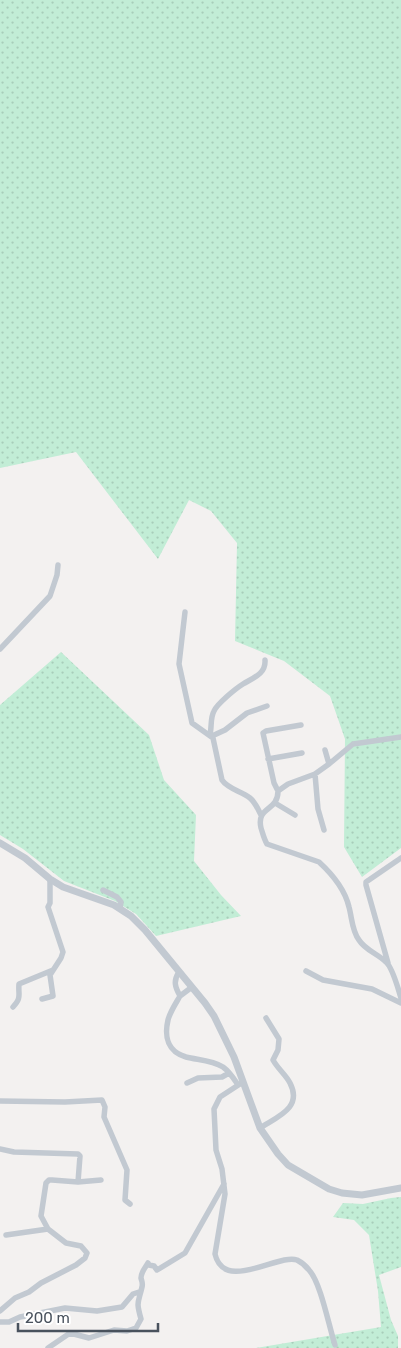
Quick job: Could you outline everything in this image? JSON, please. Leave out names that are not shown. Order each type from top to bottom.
[{"type":"street","points":[[0,649],[50,596],[57,575],[58,565]]},
{"type":"street","points":[[185,612],[179,664],[192,723],[211,735]]},
{"type":"street","points":[[262,815],[249,797],[223,782],[211,735],[212,715],[216,707],[242,685],[257,676],[265,667],[265,660]]},
{"type":"street","points":[[211,735],[225,730],[247,713],[267,706]]},
{"type":"street","points":[[300,725],[264,731],[263,733],[274,783],[278,791],[278,798],[262,815],[260,821],[266,842],[319,862],[343,892],[348,904],[355,934],[362,945],[388,963]]},
{"type":"street","points":[[278,791],[288,784],[315,774],[353,744],[401,737]]},
{"type":"street","points":[[325,750],[329,764]]},
{"type":"street","points":[[268,759],[302,753]]},
{"type":"street","points":[[315,774],[317,807],[324,830]]},
{"type":"street","points":[[275,803],[295,815]]},
{"type":"street","points":[[0,843],[25,858],[63,888],[114,905],[131,916],[145,930],[205,1003],[221,1028],[260,1128],[288,1165],[329,1189],[342,1193],[362,1195],[401,1188]]},
{"type":"street","points":[[401,858],[366,882],[388,963],[401,998]]},
{"type":"street","points":[[42,999],[53,996],[54,992],[50,980],[53,970],[62,958],[63,952],[48,907],[50,903],[50,879]]},
{"type":"street","points":[[103,890],[119,898],[121,902],[120,909]]},
{"type":"street","points":[[13,1007],[19,1001],[19,984],[53,970]]},
{"type":"street","points":[[306,971],[323,980],[372,989],[401,1003]]},
{"type":"street","points":[[179,972],[175,978],[176,988],[180,996]]},
{"type":"street","points":[[192,987],[180,996],[168,1020],[167,1037],[169,1047],[177,1054],[212,1062],[223,1067],[241,1083]]},
{"type":"street","points":[[260,1128],[287,1112],[292,1105],[294,1097],[290,1082],[273,1060],[278,1050],[278,1039],[266,1018]]},
{"type":"street","points":[[187,1083],[198,1078],[222,1076],[229,1073]]},
{"type":"street","points":[[241,1083],[220,1097],[214,1109],[217,1156],[222,1169],[225,1194],[216,1254],[220,1265],[241,1271],[261,1268],[286,1260],[296,1260],[303,1264],[311,1271],[316,1283],[335,1346]]},
{"type":"street","points":[[0,1101],[65,1102],[102,1100],[105,1107],[104,1117],[127,1170],[125,1200],[130,1204]]},
{"type":"street","points":[[0,1149],[14,1152],[78,1154],[81,1160],[78,1182]]},
{"type":"street","points":[[0,1311],[15,1298],[29,1292],[41,1282],[76,1265],[85,1258],[87,1253],[81,1246],[66,1242],[48,1229],[41,1216],[46,1183],[49,1180],[78,1182],[100,1180]]},
{"type":"street","points":[[48,1348],[70,1333],[89,1338],[114,1330],[131,1331],[136,1328],[141,1319],[137,1306],[139,1292],[142,1288],[141,1277],[143,1269],[148,1263],[157,1270],[185,1253],[224,1184]]},
{"type":"street","points":[[6,1235],[48,1229]]},
{"type":"street","points":[[0,1322],[9,1322],[20,1317],[65,1308],[97,1311],[122,1306],[133,1294],[139,1292]]},
{"type":"green space","points":[[0,0],[401,0],[401,848],[362,877],[344,847],[345,739],[330,696],[284,661],[235,641],[237,543],[211,511],[189,500],[158,559],[76,452],[0,468]]},
{"type":"green space","points":[[61,652],[149,735],[164,780],[196,815],[194,861],[221,895],[241,916],[156,936],[136,914],[115,901],[64,881],[23,849],[0,835],[0,705]]},
{"type":"green space","points":[[401,1197],[401,1267],[379,1275],[391,1320],[398,1336],[398,1348],[256,1348],[381,1327],[378,1291],[369,1235],[354,1220],[333,1217],[343,1203],[363,1204]]}]
